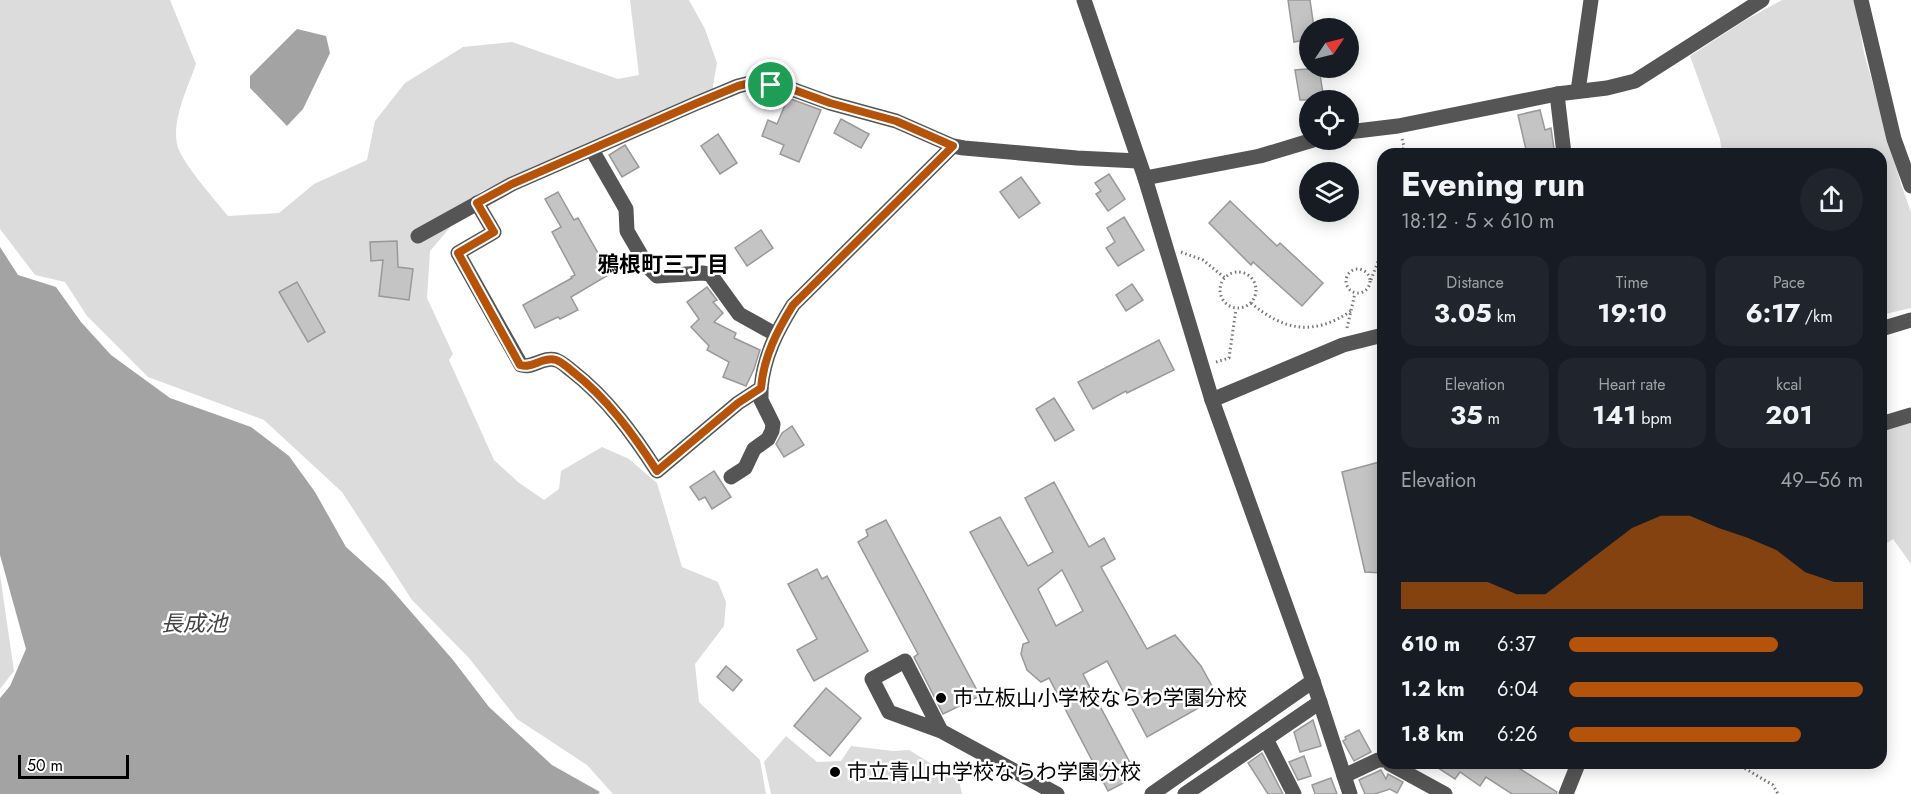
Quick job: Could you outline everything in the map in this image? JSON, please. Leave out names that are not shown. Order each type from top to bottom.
[{"type":"street","points":[[1084,0],[1144,178],[1212,400],[1313,681],[1350,794]]},
{"type":"street","points":[[1578,92],[1592,0]]},
{"type":"street","points":[[1359,130],[1443,118],[1557,94],[1607,88],[1635,81],[1762,0]]},
{"type":"street","points":[[1861,0],[1894,139],[1911,186]]},
{"type":"street","points":[[418,236],[512,184],[697,103],[754,82],[786,87],[830,103],[896,121],[953,146],[984,151],[1138,161]]},
{"type":"street","points":[[1557,94],[1563,148]]},
{"type":"street","points":[[1144,178],[1260,156],[1299,144]]},
{"type":"street","points":[[731,477],[745,468],[754,449],[768,439],[773,423],[761,400],[762,370],[775,334],[793,305],[953,146]]},
{"type":"street","points":[[592,150],[626,209],[627,231],[648,267],[657,276],[710,274],[739,314],[775,334]]},
{"type":"street","points":[[477,203],[494,232],[458,253],[520,365],[526,367],[548,359],[559,361],[583,380],[632,432],[657,471],[738,403],[761,388]]},
{"type":"street","points":[[1887,327],[1911,320]]},
{"type":"street","points":[[1212,400],[1343,345],[1377,336]]},
{"type":"street","points":[[1887,422],[1911,414]]},
{"type":"street","points":[[941,731],[905,661],[872,679],[889,712],[941,731],[1057,794]]},
{"type":"street","points":[[1152,794],[1313,681]]},
{"type":"street","points":[[1185,794],[1320,702]]},
{"type":"street","points":[[1266,739],[1294,794]]},
{"type":"street","points":[[1344,776],[1377,760]]},
{"type":"street","points":[[1403,769],[1445,794]]},
{"type":"street","points":[[1566,794],[1576,769]]},
{"type":"path","points":[[1179,251],[1203,260],[1226,278]]},
{"type":"path","points":[[1370,284],[1369,277],[1364,271],[1352,271],[1346,281],[1355,293],[1363,292],[1370,284],[1377,265]]},
{"type":"path","points":[[1239,272],[1251,277],[1256,288],[1256,295],[1251,303],[1236,309],[1226,303],[1222,298],[1221,286],[1226,278],[1239,272]]},
{"type":"path","points":[[1347,328],[1355,293]]},
{"type":"path","points":[[1251,303],[1281,323],[1303,328],[1324,325],[1351,311]]},
{"type":"path","points":[[1214,362],[1229,358],[1236,309]]},
{"type":"path","points":[[1746,769],[1773,785],[1778,794]]},
{"type":"shaded area","points":[[0,0],[170,0],[196,64],[179,114],[177,144],[191,170],[228,216],[279,213],[314,184],[367,160],[375,121],[405,83],[463,47],[512,42],[618,79],[639,75],[630,0],[689,0],[705,29],[717,63],[712,92],[480,192],[430,251],[427,298],[453,354],[449,360],[494,460],[518,482],[544,500],[559,489],[561,471],[602,447],[629,459],[657,483],[682,567],[718,582],[726,602],[724,626],[695,664],[699,702],[760,760],[766,794],[613,794],[587,765],[517,719],[469,658],[412,600],[342,492],[264,420],[148,377],[87,316],[65,282],[35,275],[0,229]]},
{"type":"shaded area","points":[[1782,0],[1855,0],[1864,53],[1911,212],[1911,308],[1887,314],[1887,148],[1721,148],[1690,56],[1744,21]]},
{"type":"shaded area","points":[[1911,422],[1911,564],[1893,539],[1887,543],[1887,429]]},
{"type":"shaded area","points":[[0,575],[14,671],[0,689]]},
{"type":"shaded area","points":[[786,736],[817,762],[841,761],[851,746],[893,751],[909,750],[959,781],[962,794],[771,794],[764,762]]},
{"type":"water","points":[[297,29],[326,36],[330,53],[303,109],[287,126],[250,88],[250,76]]},
{"type":"water","name":"長成池","points":[[0,247],[18,275],[56,287],[81,322],[111,355],[170,398],[251,427],[289,456],[315,492],[346,547],[385,582],[453,660],[489,707],[552,765],[600,792],[598,794],[0,794],[0,698],[10,686],[26,649],[0,555]]},
{"type":"building","points":[[1288,0],[1310,0],[1313,18],[1299,18],[1299,41],[1294,42]]},
{"type":"building","points":[[1295,70],[1299,70],[1299,78],[1321,78],[1322,90],[1299,90],[1299,94]]},
{"type":"building","points":[[788,98],[821,110],[799,162],[780,154],[784,145],[762,136],[768,120],[777,124]]},
{"type":"building","points":[[1540,110],[1545,130],[1551,128],[1554,148],[1526,148],[1518,115]]},
{"type":"building","points":[[841,119],[869,134],[861,148],[834,133]]},
{"type":"building","points":[[718,134],[737,163],[720,174],[701,146]]},
{"type":"building","points":[[625,145],[639,167],[622,177],[609,155]]},
{"type":"building","points":[[1109,174],[1125,199],[1108,211],[1096,194],[1101,191],[1095,183]]},
{"type":"building","points":[[1021,177],[1040,203],[1019,218],[1000,192]]},
{"type":"building","points":[[558,192],[574,220],[578,218],[610,274],[571,297],[578,310],[535,328],[523,305],[575,275],[552,232],[561,227],[545,199]]},
{"type":"building","points":[[1230,201],[1277,246],[1280,243],[1323,283],[1302,306],[1253,262],[1251,265],[1209,223]]},
{"type":"building","points":[[1124,217],[1144,250],[1118,266],[1106,248],[1115,242],[1107,228]]},
{"type":"building","points":[[761,230],[773,248],[747,266],[735,248]]},
{"type":"building","points":[[397,241],[398,267],[413,269],[409,300],[379,296],[383,260],[371,261],[370,242]]},
{"type":"building","points":[[297,282],[325,332],[308,342],[279,292]]},
{"type":"building","points":[[1132,284],[1143,300],[1126,311],[1116,295]]},
{"type":"building","points":[[707,287],[717,300],[713,302],[723,313],[714,322],[736,333],[734,338],[760,350],[746,386],[723,377],[729,362],[707,350],[709,346],[691,327],[699,319],[687,302]]},
{"type":"building","points":[[1159,340],[1174,370],[1127,393],[1126,391],[1093,409],[1078,382]]},
{"type":"building","points":[[1054,398],[1074,430],[1055,441],[1036,409]]},
{"type":"building","points":[[792,426],[804,445],[784,457],[776,444],[782,433]]},
{"type":"building","points":[[1377,463],[1377,573],[1365,572],[1342,472]]},
{"type":"building","points":[[714,471],[731,497],[712,509],[705,497],[699,500],[690,487]]},
{"type":"building","points":[[1054,482],[1089,547],[1104,538],[1115,559],[1101,567],[1147,649],[1175,635],[1201,666],[1218,697],[1147,737],[1107,661],[1083,674],[1137,776],[1108,791],[1049,678],[1041,682],[1027,670],[1021,654],[1023,644],[1029,642],[970,532],[1000,517],[1028,566],[1053,552],[1025,498]],"holes":[[[1062,570],[1083,611],[1056,626],[1038,589]]]},
{"type":"building","points":[[886,520],[980,696],[943,714],[914,657],[918,654],[858,542],[868,536],[866,530]]},
{"type":"building","points":[[817,569],[822,579],[827,576],[868,651],[814,681],[797,650],[817,639],[788,584]]},
{"type":"building","points":[[726,666],[742,680],[733,691],[717,677]]},
{"type":"building","points":[[826,688],[861,718],[830,756],[794,726]]},
{"type":"building","points":[[1313,720],[1321,746],[1300,752],[1294,732]]},
{"type":"building","points":[[1359,730],[1371,752],[1354,761],[1343,741],[1345,737]]},
{"type":"building","points":[[1262,753],[1283,794],[1268,794],[1248,763]]},
{"type":"building","points":[[1304,756],[1311,776],[1298,780],[1289,762]]},
{"type":"building","points":[[1440,769],[1520,769],[1557,792],[1556,794],[1512,794],[1486,777],[1480,786],[1460,772],[1455,779]]},
{"type":"building","points":[[1381,770],[1386,779],[1388,774],[1403,782],[1397,793],[1390,789],[1375,794],[1365,794],[1359,780]]},
{"type":"building","points":[[1331,778],[1337,794],[1315,794],[1312,785]]},
{"type":"place","name":"市立板山小学校ならわ学園分校","points":[[941,698]]},
{"type":"place","name":"市立青山中学校ならわ学園分校","points":[[835,772]]},
{"type":"district","name":"鴉根町三丁目","points":[[663,264]]},
{"type":"route","points":[[754,82],[771,85],[786,87],[830,103],[896,121],[953,146],[793,305],[775,334],[762,370],[761,388],[738,403],[657,471],[632,432],[616,413],[583,380],[559,361],[548,359],[526,367],[520,365],[458,253],[494,232],[477,203],[482,200],[512,184],[738,86],[754,82]]}]
